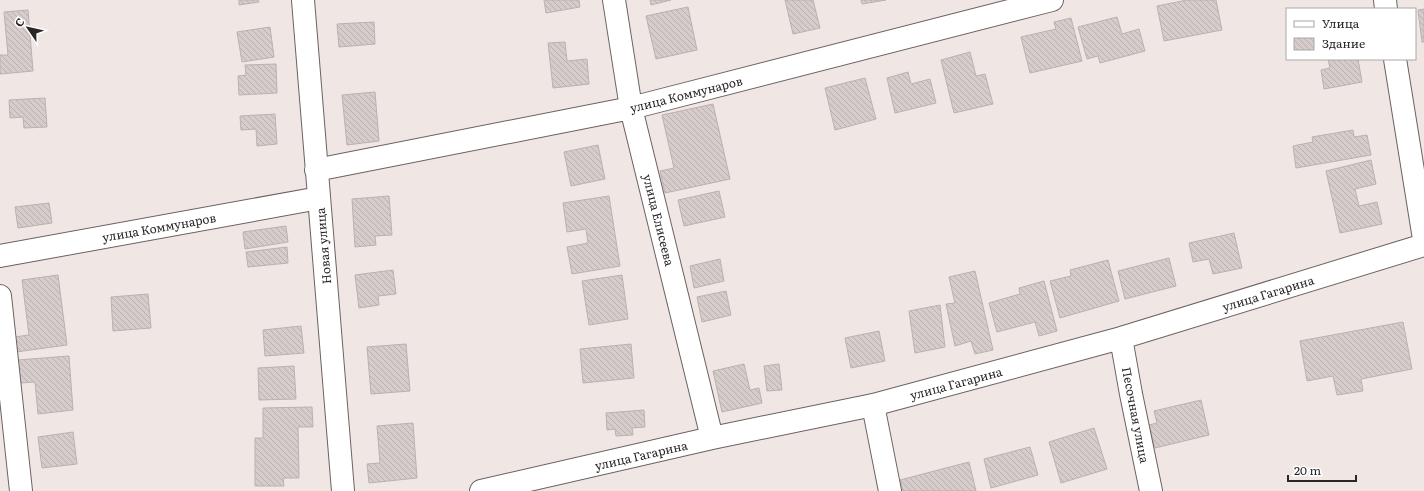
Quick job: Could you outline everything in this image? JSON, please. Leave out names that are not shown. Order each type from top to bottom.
[{"type":"street","name":"Новая улица","points":[[303,0],[343,491]]},
{"type":"street","name":"улица Елисеева","points":[[614,0],[631,108],[712,438]]},
{"type":"street","name":"улица Коммунаров","points":[[316,170],[631,108],[1052,0]]},
{"type":"street","points":[[1394,60],[1424,239]]},
{"type":"street","name":"улица Коммунаров","points":[[0,256],[319,198]]},
{"type":"street","name":"улица Гагарина","points":[[485,491],[712,438],[873,405],[1121,338],[1424,245]]},
{"type":"street","points":[[0,296],[22,491]]},
{"type":"street","name":"Песочная улица","points":[[1121,338],[1151,491]]},
{"type":"street","points":[[873,405],[890,491]]},
{"type":"building","points":[[239,0],[258,0],[259,2],[239,5]]},
{"type":"building","points":[[544,0],[579,0],[580,7],[546,13]]},
{"type":"building","points":[[650,0],[671,0],[651,5]]},
{"type":"building","points":[[785,0],[813,0],[820,28],[793,34]]},
{"type":"building","points":[[861,0],[886,0],[862,4]]},
{"type":"building","points":[[1187,0],[1216,0],[1222,30],[1164,41],[1157,6]]},
{"type":"building","points":[[688,7],[697,50],[656,59],[646,16]]},
{"type":"building","points":[[1424,9],[1424,42],[1422,42],[1418,10]]},
{"type":"building","points":[[28,10],[33,71],[0,74],[0,55],[8,55],[4,12]]},
{"type":"building","points":[[1117,17],[1122,34],[1139,29],[1145,51],[1100,63],[1098,56],[1087,59],[1078,27]]},
{"type":"building","points":[[1071,18],[1082,61],[1030,73],[1021,37],[1056,29],[1054,22]]},
{"type":"building","points":[[374,22],[375,44],[339,47],[337,24]]},
{"type":"building","points":[[270,27],[274,57],[242,62],[237,32]]},
{"type":"building","points":[[565,42],[567,61],[587,59],[589,84],[553,88],[548,43]]},
{"type":"building","points":[[970,52],[976,76],[985,74],[993,104],[954,113],[941,60]]},
{"type":"building","points":[[1328,60],[1358,60],[1362,82],[1324,89],[1321,70],[1330,68]]},
{"type":"building","points":[[276,64],[277,93],[239,95],[238,76],[246,75],[245,65]]},
{"type":"building","points":[[908,72],[911,84],[930,79],[936,103],[895,113],[887,78]]},
{"type":"building","points":[[865,78],[876,119],[835,130],[825,88]]},
{"type":"building","points":[[375,92],[379,141],[347,145],[342,95]]},
{"type":"building","points":[[45,98],[47,127],[24,128],[23,117],[10,118],[9,100]]},
{"type":"building","points":[[713,104],[730,179],[665,193],[660,171],[674,168],[662,115]]},
{"type":"building","points":[[275,114],[277,144],[257,146],[256,129],[241,130],[240,116]]},
{"type":"building","points":[[1353,130],[1354,137],[1367,135],[1371,155],[1296,168],[1293,146],[1313,142],[1312,137]]},
{"type":"building","points":[[598,145],[605,179],[571,186],[564,152]]},
{"type":"building","points":[[1371,160],[1376,184],[1355,189],[1359,206],[1377,202],[1382,224],[1340,233],[1326,171]]},
{"type":"building","points":[[719,191],[725,217],[684,226],[678,200]]},
{"type":"building","points":[[389,196],[392,235],[375,236],[376,245],[355,247],[352,199]]},
{"type":"building","points":[[609,196],[620,266],[572,274],[567,247],[588,243],[586,229],[567,232],[563,203]]},
{"type":"building","points":[[49,203],[52,223],[18,228],[15,207]]},
{"type":"building","points":[[286,226],[288,242],[245,249],[243,232]]},
{"type":"building","points":[[1234,233],[1242,268],[1213,274],[1209,259],[1193,262],[1189,243]]},
{"type":"building","points":[[287,247],[288,263],[248,267],[246,252]]},
{"type":"building","points":[[1169,258],[1176,286],[1125,299],[1118,271]]},
{"type":"building","points":[[720,259],[724,281],[694,288],[690,266]]},
{"type":"building","points":[[1108,260],[1119,301],[1060,318],[1050,281],[1071,276],[1070,270]]},
{"type":"building","points":[[393,270],[396,294],[378,296],[379,305],[359,308],[355,275]]},
{"type":"building","points":[[975,271],[993,350],[975,354],[971,341],[955,346],[946,304],[955,303],[949,277]]},
{"type":"building","points":[[58,275],[67,345],[16,352],[14,337],[29,335],[22,280]]},
{"type":"building","points":[[622,275],[628,319],[589,325],[582,281]]},
{"type":"building","points":[[1044,281],[1057,331],[1039,336],[1035,322],[997,332],[989,303],[1020,294],[1019,288]]},
{"type":"building","points":[[726,291],[731,315],[702,322],[697,297]]},
{"type":"building","points":[[148,294],[151,328],[113,331],[111,297]]},
{"type":"building","points":[[940,305],[945,347],[915,353],[909,311]]},
{"type":"building","points":[[1403,322],[1412,369],[1361,379],[1363,391],[1337,395],[1333,376],[1307,381],[1300,341]]},
{"type":"building","points":[[301,326],[304,353],[265,356],[263,330]]},
{"type":"building","points":[[879,331],[885,361],[851,368],[845,338]]},
{"type":"building","points":[[406,344],[410,391],[371,394],[367,347]]},
{"type":"building","points":[[631,344],[634,378],[583,383],[580,349]]},
{"type":"building","points":[[69,356],[73,410],[38,414],[35,382],[20,383],[18,360]]},
{"type":"building","points":[[744,364],[750,390],[759,388],[762,403],[722,412],[713,371]]},
{"type":"building","points":[[779,364],[782,390],[767,391],[764,366]]},
{"type":"building","points":[[294,366],[296,399],[259,400],[258,368]]},
{"type":"building","points":[[1201,400],[1209,435],[1155,448],[1149,425],[1157,423],[1154,411]]},
{"type":"building","points":[[312,407],[313,427],[298,427],[299,478],[283,478],[284,486],[255,486],[255,438],[263,438],[263,408]]},
{"type":"building","points":[[644,410],[645,427],[632,428],[633,435],[616,436],[615,429],[607,430],[606,413]]},
{"type":"building","points":[[413,423],[417,478],[369,483],[367,464],[380,463],[377,426]]},
{"type":"building","points":[[1094,428],[1107,469],[1061,483],[1049,442]]},
{"type":"building","points":[[73,432],[77,464],[42,468],[38,437]]},
{"type":"building","points":[[1030,447],[1038,475],[991,488],[984,459]]},
{"type":"building","points":[[969,462],[976,491],[903,491],[900,480]]}]
